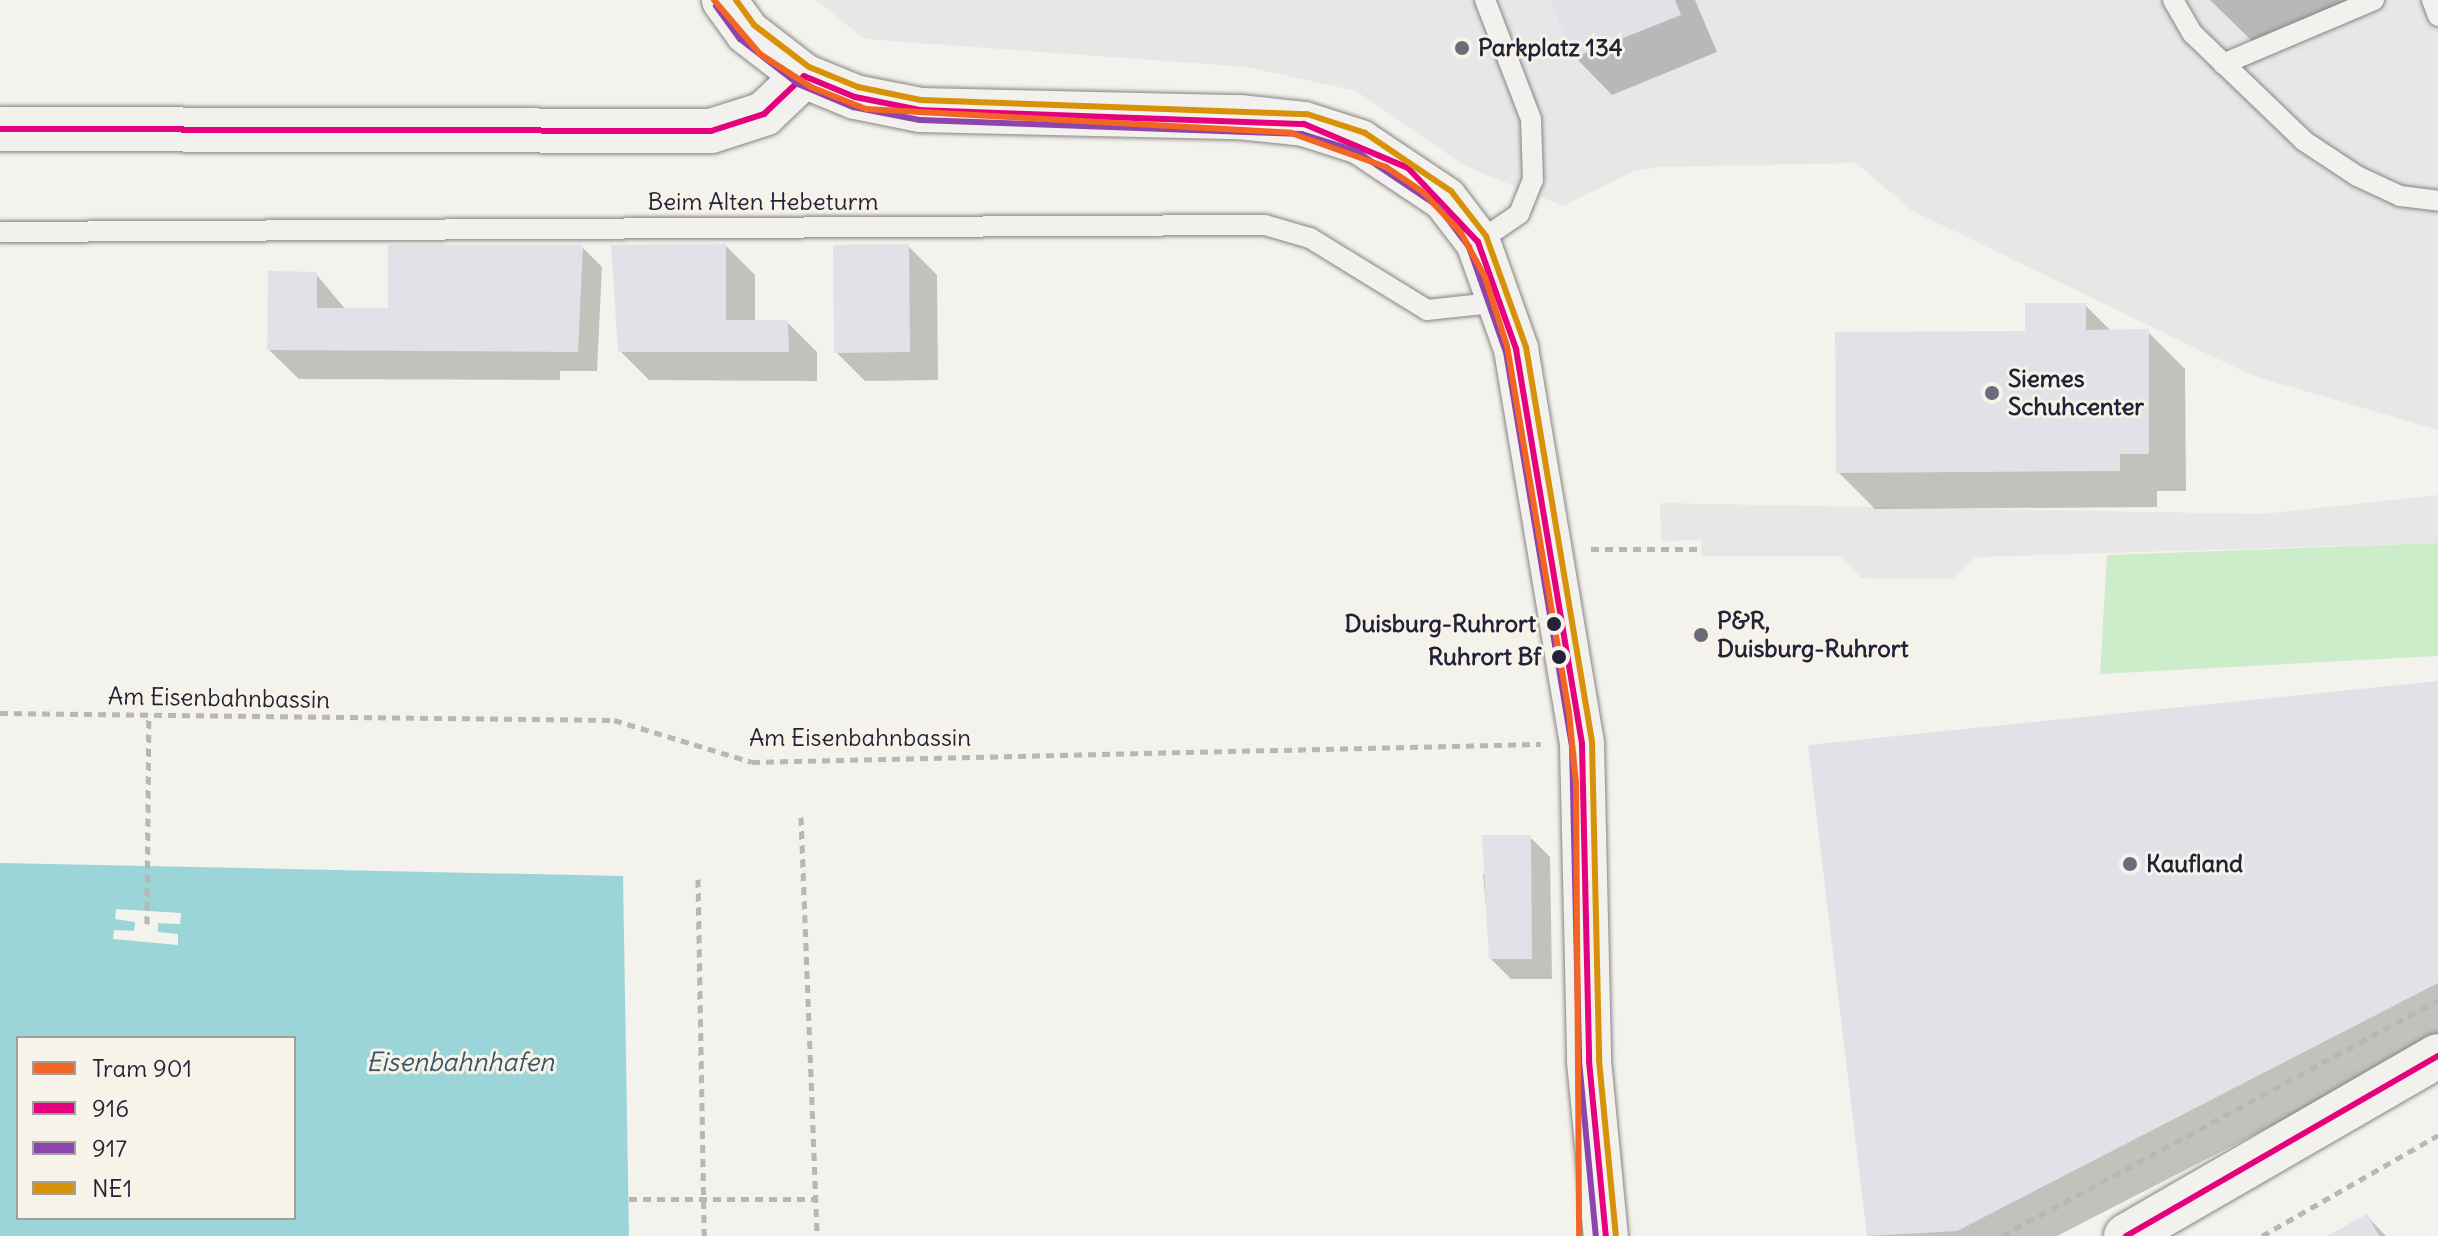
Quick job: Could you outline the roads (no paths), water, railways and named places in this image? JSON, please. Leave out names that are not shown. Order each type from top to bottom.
[{"type":"main road","points":[[724,0],[747,32],[804,76],[855,97],[920,110],[1304,124],[1408,168],[1478,242],[1504,301],[1552,549],[1582,744],[1589,1061],[1585,1235]]},
{"type":"main road","points":[[0,129],[711,131],[764,114],[804,76]]},
{"type":"main road","points":[[2126,1236],[2438,1056]]},
{"type":"lane","points":[[1478,242],[1519,214],[1533,180],[1531,119],[1485,0]]},
{"type":"lane","points":[[2173,0],[2223,64],[2304,141],[2357,176],[2400,196],[2438,201]]},
{"type":"lane","points":[[2223,64],[2374,0]]},
{"type":"lane","points":[[2432,0],[2438,16]]},
{"type":"lane","name":"Beim Alten Hebeturm","points":[[0,232],[1265,225],[1310,238],[1427,310],[1504,301]]},
{"type":"water","name":"Eisenbahnhafen","points":[[0,863],[623,876],[629,1236],[0,1236]]},
{"type":"tram line","name":"901","points":[[714,0],[760,54],[811,87],[866,109],[1291,133],[1386,167],[1423,192],[1461,233],[1485,277],[1507,346],[1569,713],[1576,783],[1579,1236]]},
{"type":"place","name":"Parkplatz 134","points":[[1462,48]]},
{"type":"place","name":"Siemes Schuhcenter","points":[[1992,393]]},
{"type":"place","name":"Duisburg-Ruhrort","points":[[1554,624]]},
{"type":"place","name":"P&R, Duisburg-Ruhrort","points":[[1701,635]]},
{"type":"place","name":"Ruhrort Bf","points":[[1559,657]]},
{"type":"place","name":"Kaufland","points":[[2130,864]]}]
